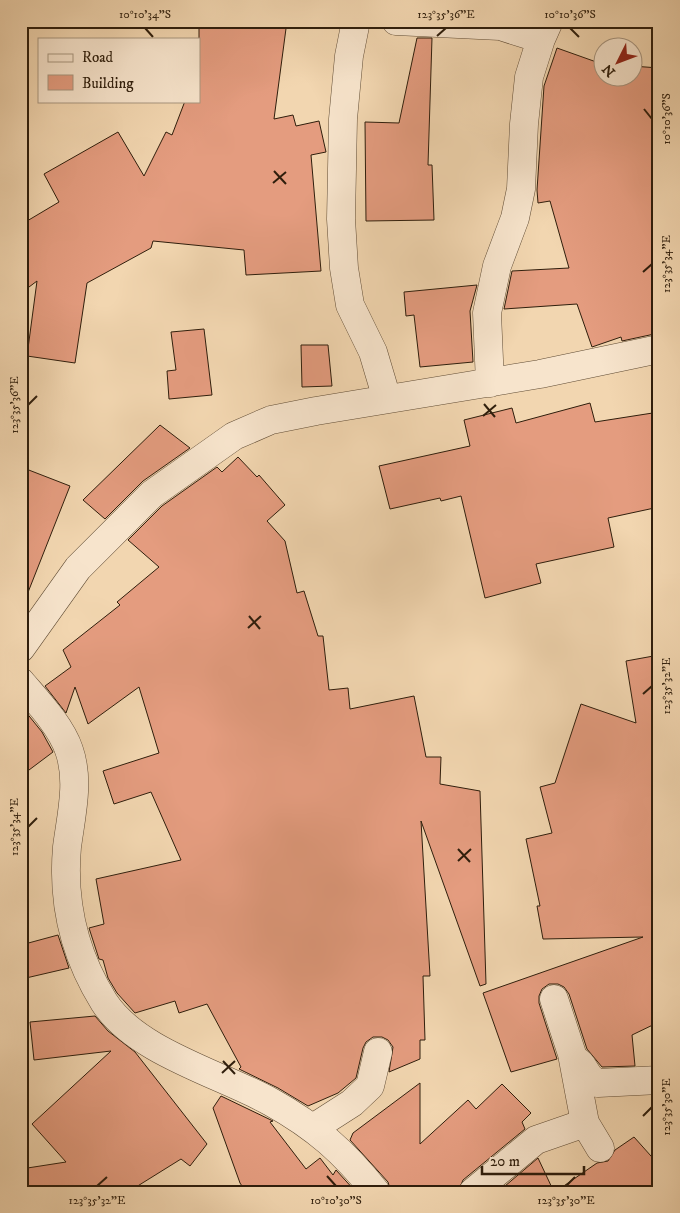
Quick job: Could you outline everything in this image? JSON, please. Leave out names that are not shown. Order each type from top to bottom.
[{"type":"street","points":[[356,21],[349,56],[343,119],[340,219],[344,268],[350,305],[373,352],[387,399]]},
{"type":"street","points":[[396,21],[545,30],[529,77],[524,124],[521,189],[515,218],[497,266],[487,312],[490,382]]},
{"type":"street","points":[[21,648],[78,568],[152,494],[210,451],[234,436],[271,420],[659,350]]},
{"type":"street","points":[[21,682],[48,714],[69,749],[74,776],[65,891],[70,926],[87,974],[106,1004],[131,1030],[179,1059],[270,1101],[313,1128],[347,1157],[376,1192]]},
{"type":"street","points":[[554,999],[574,1060],[574,1127]]},
{"type":"street","points":[[313,1128],[352,1103],[370,1086],[378,1052]]},
{"type":"street","points":[[574,1060],[579,1062],[592,1081],[598,1083],[659,1080]]},
{"type":"street","points":[[473,1192],[536,1140],[574,1127]]},
{"type":"street","points":[[574,1127],[600,1148]]},
{"type":"building","points":[[199,21],[287,21],[274,119],[293,115],[296,126],[319,121],[326,152],[311,155],[321,271],[246,275],[244,250],[153,241],[151,248],[87,283],[75,363],[27,356],[37,281],[21,293],[22,224],[59,202],[44,174],[118,132],[144,176],[166,132],[172,135],[185,102],[200,102]]},
{"type":"building","points":[[417,38],[432,38],[428,165],[432,165],[434,220],[366,221],[365,122],[399,123]]},
{"type":"building","points":[[557,48],[592,60],[592,88],[642,88],[642,67],[659,68],[659,333],[622,341],[621,337],[592,347],[577,304],[504,309],[512,271],[569,268],[550,201],[538,203],[537,190],[544,86]]},
{"type":"building","points":[[477,285],[470,311],[473,362],[420,367],[414,315],[406,316],[404,292]]},
{"type":"building","points":[[204,329],[212,395],[169,399],[167,371],[176,370],[171,332]]},
{"type":"building","points":[[301,345],[328,345],[332,386],[302,387]]},
{"type":"building","points":[[590,403],[595,422],[659,412],[659,507],[608,518],[614,547],[536,564],[541,583],[485,598],[461,496],[441,501],[440,498],[390,509],[379,466],[470,446],[464,420],[512,408],[516,423]]},
{"type":"building","points":[[160,425],[190,448],[143,481],[105,519],[83,500]]},
{"type":"building","points":[[238,457],[257,477],[259,475],[285,505],[267,521],[285,541],[297,593],[304,591],[318,636],[323,636],[329,690],[348,688],[350,709],[414,696],[426,757],[441,757],[440,784],[480,791],[486,984],[480,986],[421,821],[430,976],[423,976],[425,1040],[420,1040],[420,1059],[389,1072],[393,1047],[388,1040],[382,1037],[373,1037],[366,1042],[363,1048],[356,1078],[338,1093],[308,1106],[278,1088],[239,1069],[241,1067],[207,1004],[179,1013],[175,1001],[135,1013],[117,993],[108,978],[103,960],[99,959],[89,928],[104,924],[96,879],[181,860],[151,792],[114,804],[103,771],[159,753],[139,687],[88,724],[75,687],[66,713],[45,686],[71,667],[63,650],[120,605],[117,602],[159,567],[128,540],[162,506],[217,467],[222,472]]},
{"type":"building","points":[[21,467],[70,486],[23,605],[21,604]]},
{"type":"building","points":[[659,655],[659,1022],[632,1035],[635,1066],[602,1067],[587,1049],[569,994],[564,987],[558,984],[549,984],[542,989],[539,1003],[557,1059],[511,1072],[483,993],[643,937],[543,939],[537,906],[540,906],[526,839],[552,833],[540,787],[555,783],[581,704],[636,723],[626,661]]},
{"type":"building","points":[[21,706],[42,732],[53,752],[21,776]]},
{"type":"building","points":[[58,935],[69,968],[26,978],[25,972],[21,972],[21,945]]},
{"type":"building","points":[[95,1016],[108,1031],[135,1052],[207,1144],[190,1166],[181,1159],[128,1192],[21,1192],[21,1169],[66,1162],[32,1124],[111,1051],[34,1060],[30,1022]]},
{"type":"building","points":[[420,1083],[420,1144],[468,1100],[476,1109],[502,1084],[531,1113],[522,1122],[525,1129],[463,1180],[458,1192],[391,1192],[388,1182],[350,1140],[353,1133]]},
{"type":"building","points":[[221,1096],[273,1121],[270,1122],[306,1169],[320,1158],[333,1175],[336,1170],[356,1192],[246,1192],[240,1183],[213,1108]]},
{"type":"building","points":[[634,1137],[659,1165],[659,1192],[555,1192],[597,1163],[608,1161],[615,1150]]},
{"type":"building","points":[[538,1158],[554,1192],[498,1192]]}]
